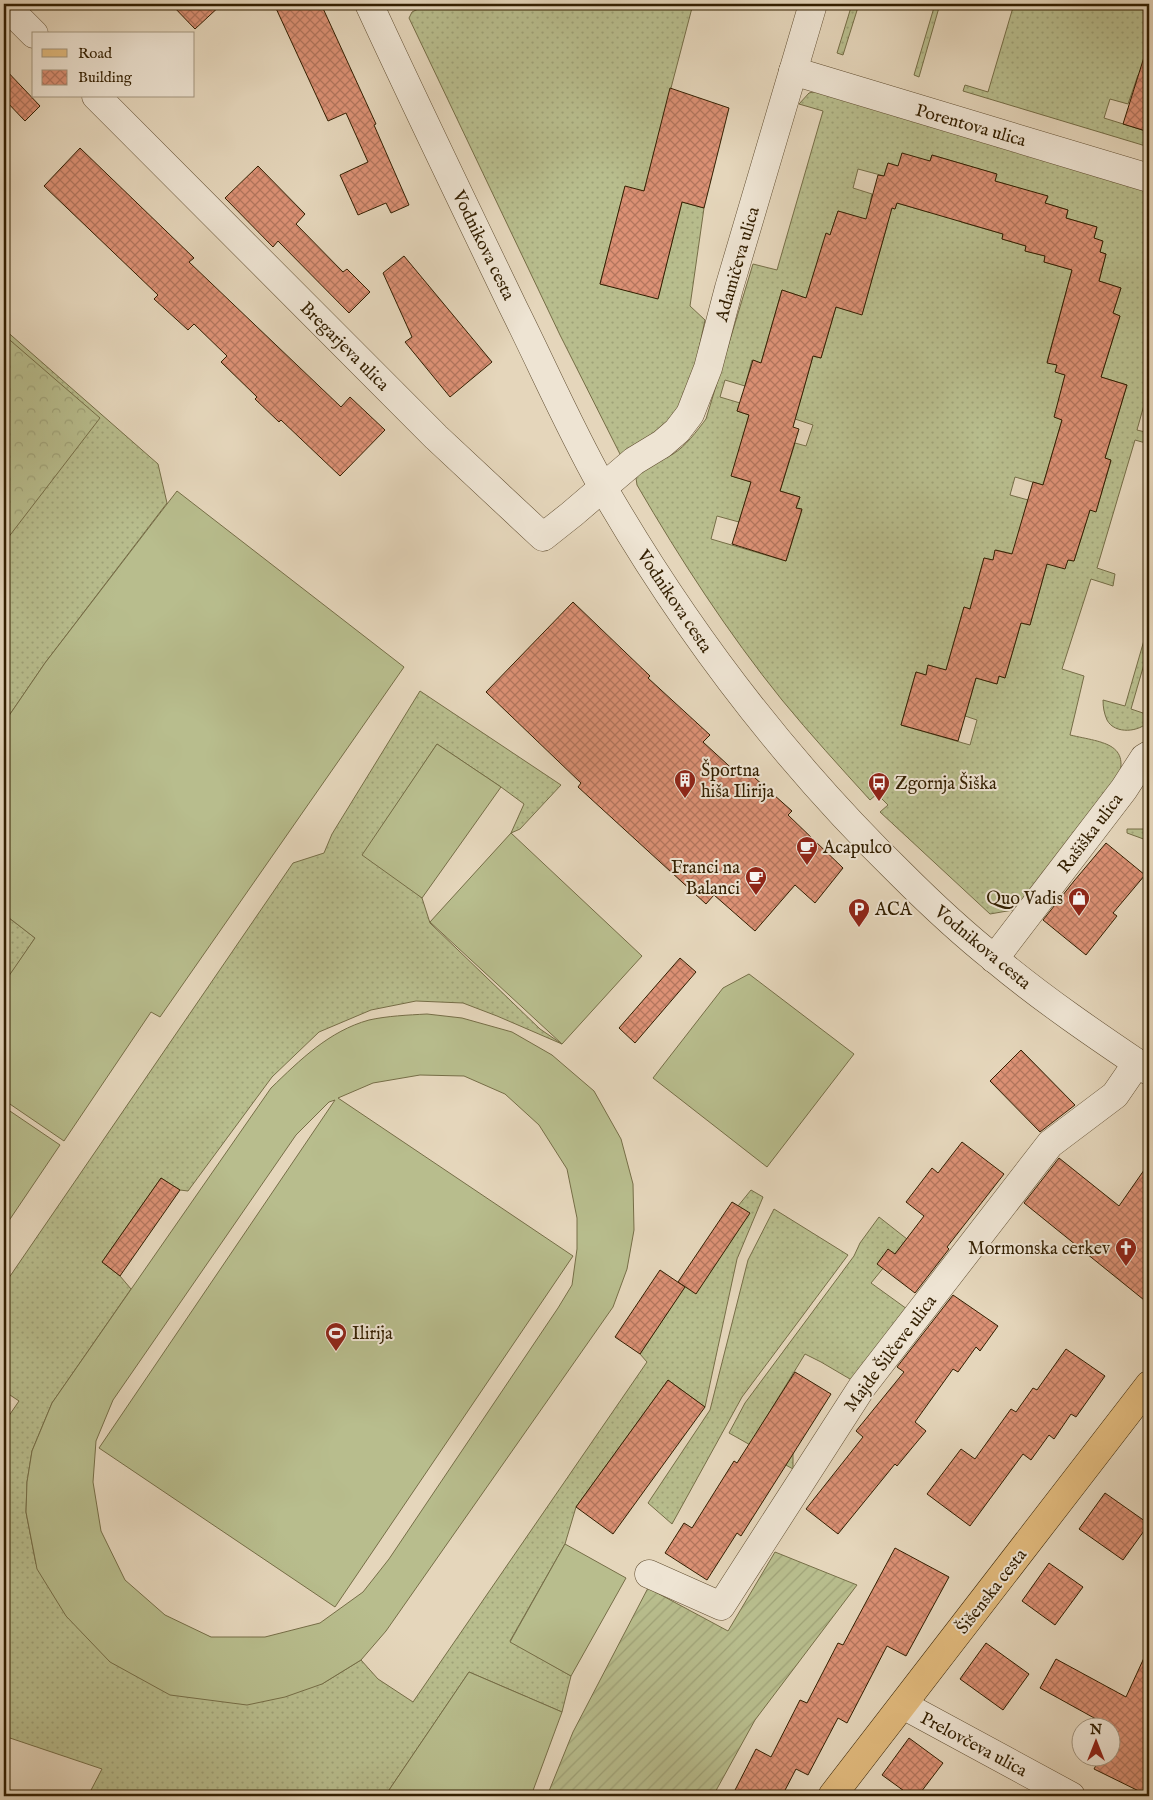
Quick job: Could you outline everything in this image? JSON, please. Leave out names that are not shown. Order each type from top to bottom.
[{"type":"main road","name":"Šišenska cesta","points":[[832,1796],[1149,1385]]},
{"type":"street","name":"Vodnikova cesta","points":[[369,4],[580,446],[650,565],[700,639],[749,705],[817,788],[941,913],[994,959],[1046,1000],[1143,1067]]},
{"type":"street","name":"Adamičeva ulica","points":[[603,487],[634,461],[662,444],[677,431],[690,414],[708,368],[729,288],[813,4]]},
{"type":"street","points":[[10,6],[32,32]]},
{"type":"street","name":"Porentova ulica","points":[[793,71],[1149,178]]},
{"type":"street","name":"Bregarjeva ulica","points":[[98,98],[436,437],[543,537],[603,487]]},
{"type":"street","name":"Rašiška ulica","points":[[994,959],[1124,789],[1144,758],[1149,754]]},
{"type":"street","name":"Majde Šilčeve ulica","points":[[649,1574],[722,1606],[868,1379],[1050,1144],[1115,1095],[1143,1067]]},
{"type":"street","name":"Prelovčeva ulica","points":[[903,1705],[1071,1796]]},
{"type":"green space","points":[[428,4],[693,4],[644,191],[625,187],[600,284],[658,298],[682,202],[704,208],[690,306],[705,320],[687,405],[662,433],[622,458],[560,335],[409,18],[412,12]]},
{"type":"green space","points":[[852,4],[859,4],[843,55],[837,53]]},
{"type":"green space","points":[[935,4],[940,4],[919,77],[914,75]]},
{"type":"green space","points":[[1014,4],[1149,4],[1149,66],[1138,75],[1128,104],[1110,99],[1104,118],[1149,132],[1149,147],[963,91],[965,85],[988,92]]},
{"type":"green space","points":[[817,91],[1149,192],[1149,387],[1137,430],[1149,433],[1149,444],[1135,440],[1097,568],[1115,574],[1113,586],[1091,579],[1062,669],[1084,676],[1070,735],[1105,743],[1113,748],[1121,762],[1120,773],[1115,788],[1013,910],[990,914],[880,812],[888,805],[877,794],[870,800],[825,750],[762,675],[724,622],[670,540],[637,485],[636,478],[640,473],[649,466],[678,451],[706,419],[753,264],[777,270],[823,111],[799,104],[809,93]],"holes":[[[932,155],[996,174],[995,181],[1048,197],[1045,203],[1068,210],[1066,218],[1097,227],[1094,238],[1100,252],[1106,254],[1099,281],[1121,288],[1113,313],[1120,316],[1101,377],[1127,385],[1105,458],[1111,461],[1096,511],[1090,510],[1074,561],[1068,560],[1047,564],[1030,625],[1021,623],[1005,678],[999,676],[997,684],[976,678],[965,716],[977,720],[970,745],[901,725],[916,672],[926,675],[928,665],[946,670],[964,607],[970,609],[984,558],[993,560],[996,550],[1013,554],[1028,500],[1010,495],[1015,477],[1043,485],[1062,420],[1055,417],[1065,375],[1056,372],[1057,365],[1047,362],[1072,270],[1044,262],[1045,256],[1025,251],[1026,246],[1002,239],[1003,234],[961,222],[963,217],[928,212],[897,203],[895,209],[870,202],[872,194],[853,188],[858,169],[884,176],[888,163],[898,166],[930,161]],[[838,211],[887,226],[862,314],[836,307],[821,358],[813,356],[795,419],[813,425],[806,446],[795,443],[780,491],[800,497],[796,508],[802,510],[786,561],[711,539],[717,516],[739,522],[751,482],[732,476],[749,415],[737,411],[740,403],[720,397],[725,380],[745,386],[752,360],[761,363],[782,290],[806,298],[827,233],[830,235]]]},
{"type":"green space","points":[[4,329],[158,464],[167,503],[45,663],[4,723]]},
{"type":"green space","points":[[4,335],[100,418],[4,543]]},
{"type":"green space","points":[[177,491],[404,667],[160,1017],[151,1012],[64,1141],[4,1100],[4,983],[35,938],[4,914],[4,723],[45,663]]},
{"type":"green space","points":[[1149,623],[1149,647],[1131,709],[1149,715],[1149,721],[1140,728],[1121,730],[1111,725],[1107,720],[1103,700],[1125,706]]},
{"type":"green space","points":[[420,691],[561,785],[520,829],[511,833],[524,804],[437,744],[365,852],[422,898],[430,923],[540,1029],[562,1044],[463,1003],[416,1001],[371,1010],[319,1032],[272,1077],[188,1191],[180,1190],[161,1178],[102,1262],[120,1276],[131,1289],[52,1403],[32,1451],[27,1482],[26,1512],[36,1564],[322,1684],[361,1660],[378,1679],[413,1702],[647,1362],[640,1354],[738,1206],[751,1190],[763,1197],[737,1259],[705,1407],[668,1380],[576,1507],[565,1544],[510,1641],[571,1676],[562,1712],[469,1672],[385,1796],[88,1796],[102,1769],[4,1736],[4,1423],[19,1401],[4,1391],[4,1285],[293,863],[324,853],[332,834]]},
{"type":"green space","points":[[437,744],[501,787],[422,898],[362,855]]},
{"type":"green space","points":[[1127,829],[1149,829],[1149,841],[1127,833]]},
{"type":"green space","points":[[511,833],[642,956],[562,1044],[430,922]]},
{"type":"green space","points":[[4,914],[35,938],[4,984]]},
{"type":"green space","points":[[749,974],[854,1054],[767,1167],[653,1078],[723,988]]},
{"type":"green space","points":[[427,1014],[462,1018],[512,1032],[552,1055],[594,1091],[621,1139],[633,1184],[634,1230],[627,1269],[613,1307],[386,1631],[361,1660],[322,1684],[285,1697],[247,1705],[170,1695],[110,1662],[66,1616],[37,1569],[26,1512],[27,1482],[32,1451],[52,1403],[271,1088],[304,1057],[341,1031],[369,1020]],"holes":[[[420,1075],[464,1076],[505,1094],[539,1125],[567,1169],[577,1218],[577,1249],[572,1285],[389,1559],[363,1592],[320,1623],[265,1637],[211,1637],[165,1615],[125,1580],[101,1531],[93,1482],[96,1441],[113,1400],[296,1135],[329,1102],[335,1100],[99,1448],[335,1607],[573,1256],[338,1098],[373,1083]]]},
{"type":"green space","points":[[4,1107],[60,1145],[4,1228]]},
{"type":"green space","points":[[774,1209],[848,1255],[742,1397],[672,1524],[648,1503],[710,1410],[748,1260]]},
{"type":"green space","points":[[879,1217],[907,1239],[871,1283],[907,1309],[855,1382],[805,1354],[758,1431],[793,1453],[793,1469],[729,1433],[745,1403],[854,1256],[860,1243]]},
{"type":"green space","points":[[565,1544],[626,1578],[571,1676],[510,1642]]},
{"type":"green space","points":[[775,1552],[857,1585],[755,1720],[713,1796],[547,1796],[573,1732],[648,1588],[728,1631]]},
{"type":"green space","points":[[469,1672],[562,1712],[531,1796],[385,1796]]},
{"type":"building","points":[[171,4],[222,4],[195,29]]},
{"type":"building","points":[[274,4],[321,4],[376,124],[374,125],[409,205],[391,213],[386,203],[358,215],[340,175],[368,162],[346,113],[328,121]]},
{"type":"building","points":[[1145,54],[1149,55],[1149,132],[1123,124]]},
{"type":"building","points":[[4,68],[40,106],[25,121],[4,99]]},
{"type":"building","points":[[670,88],[729,108],[704,208],[682,202],[658,299],[600,284],[625,186],[644,191]]},
{"type":"building","points":[[80,148],[194,258],[189,262],[341,407],[350,397],[385,430],[340,476],[281,420],[279,422],[255,399],[257,397],[221,362],[227,356],[194,324],[188,330],[154,299],[158,295],[44,186]]},
{"type":"building","points":[[902,153],[930,161],[932,155],[997,174],[995,181],[1048,196],[1045,203],[1068,210],[1066,218],[1097,227],[1094,238],[1103,241],[1100,252],[1106,254],[1099,281],[1121,288],[1113,313],[1120,316],[1101,377],[1127,385],[1105,458],[1111,460],[1096,512],[1090,510],[1074,561],[1068,560],[1065,569],[1047,564],[1030,625],[1021,623],[1005,678],[999,676],[997,684],[976,678],[958,741],[901,725],[916,672],[926,675],[928,665],[946,670],[964,607],[970,609],[984,558],[993,560],[995,550],[1012,554],[1033,482],[1043,485],[1062,420],[1054,417],[1065,375],[1055,372],[1057,365],[1047,363],[1072,270],[1044,262],[1045,256],[1025,251],[1026,246],[1002,239],[1003,234],[897,203],[895,209],[892,208],[862,315],[836,307],[821,358],[813,356],[793,427],[799,429],[780,491],[800,497],[796,508],[802,509],[786,561],[732,544],[751,482],[731,476],[749,415],[737,411],[753,360],[761,363],[782,290],[806,298],[826,233],[830,235],[838,211],[866,219],[878,175],[884,176],[888,163],[898,166]]},
{"type":"building","points":[[258,166],[305,214],[296,224],[343,272],[347,269],[370,292],[349,313],[278,241],[273,247],[225,198]]},
{"type":"building","points":[[404,256],[492,362],[450,397],[405,342],[412,337],[383,273]]},
{"type":"building","points":[[573,602],[650,676],[648,678],[710,735],[703,742],[740,776],[746,770],[792,811],[788,815],[843,868],[815,903],[795,885],[755,931],[714,895],[706,904],[578,787],[581,783],[486,692]]},
{"type":"building","points":[[1106,843],[1145,875],[1113,913],[1117,916],[1086,955],[1043,920]]},
{"type":"building","points":[[680,958],[696,972],[635,1043],[619,1028]]},
{"type":"building","points":[[1021,1050],[1075,1105],[1040,1132],[990,1081]]},
{"type":"building","points":[[962,1142],[1004,1174],[947,1247],[949,1249],[915,1293],[877,1264],[888,1249],[895,1254],[924,1216],[906,1202],[932,1168],[938,1173]]},
{"type":"building","name":"Mormonska cerkev","points":[[1059,1158],[1119,1206],[1149,1163],[1149,1304],[1024,1203]]},
{"type":"building","points":[[161,1178],[180,1190],[120,1276],[102,1262]]},
{"type":"building","points":[[732,1202],[750,1213],[696,1294],[678,1282]]},
{"type":"building","points":[[660,1270],[685,1287],[640,1354],[615,1337]]},
{"type":"building","points":[[953,1295],[998,1326],[980,1351],[976,1347],[958,1372],[953,1369],[915,1422],[926,1431],[897,1466],[895,1464],[838,1534],[806,1509],[863,1437],[856,1431],[904,1372],[897,1367]]},
{"type":"building","points":[[1066,1349],[1105,1376],[1076,1417],[1071,1414],[1054,1439],[1049,1435],[1031,1460],[1023,1454],[970,1526],[927,1494],[961,1449],[975,1459],[1011,1409],[1016,1412],[1033,1388],[1037,1390]]},
{"type":"building","points":[[795,1372],[831,1394],[741,1536],[737,1533],[707,1580],[665,1553],[684,1523],[692,1528],[734,1461],[737,1463]]},
{"type":"building","points":[[668,1380],[705,1407],[613,1534],[576,1507]]},
{"type":"building","points":[[1105,1493],[1149,1524],[1123,1560],[1079,1529]]},
{"type":"building","points":[[895,1548],[949,1577],[906,1656],[887,1646],[847,1723],[838,1718],[808,1775],[796,1769],[782,1796],[732,1796],[756,1749],[771,1757],[800,1700],[807,1703],[838,1643],[843,1645]]},
{"type":"building","points":[[1049,1563],[1083,1587],[1055,1625],[1022,1601]]},
{"type":"building","points":[[986,1643],[1029,1674],[1003,1710],[960,1679]]},
{"type":"building","points":[[1149,1647],[1149,1796],[1094,1769],[1120,1768],[1120,1718],[1094,1718],[1040,1688],[1056,1659],[1126,1697]]},
{"type":"building","points":[[909,1738],[943,1763],[918,1796],[911,1796],[882,1775]]},
{"type":"place","name":"Športna hiša Ilirija","points":[[685,799]]},
{"type":"place","name":"Zgornja Šiška","points":[[879,802]]},
{"type":"place","name":"Acapulco","points":[[807,866]]},
{"type":"place","name":"Franci na Balanci","points":[[756,896]]},
{"type":"place","name":"Quo Vadis","points":[[1079,917]]},
{"type":"place","name":"ACA","points":[[859,928]]},
{"type":"place","name":"Mormonska cerkev","points":[[1126,1267]]},
{"type":"place","name":"Ilirija","points":[[336,1352]]}]
